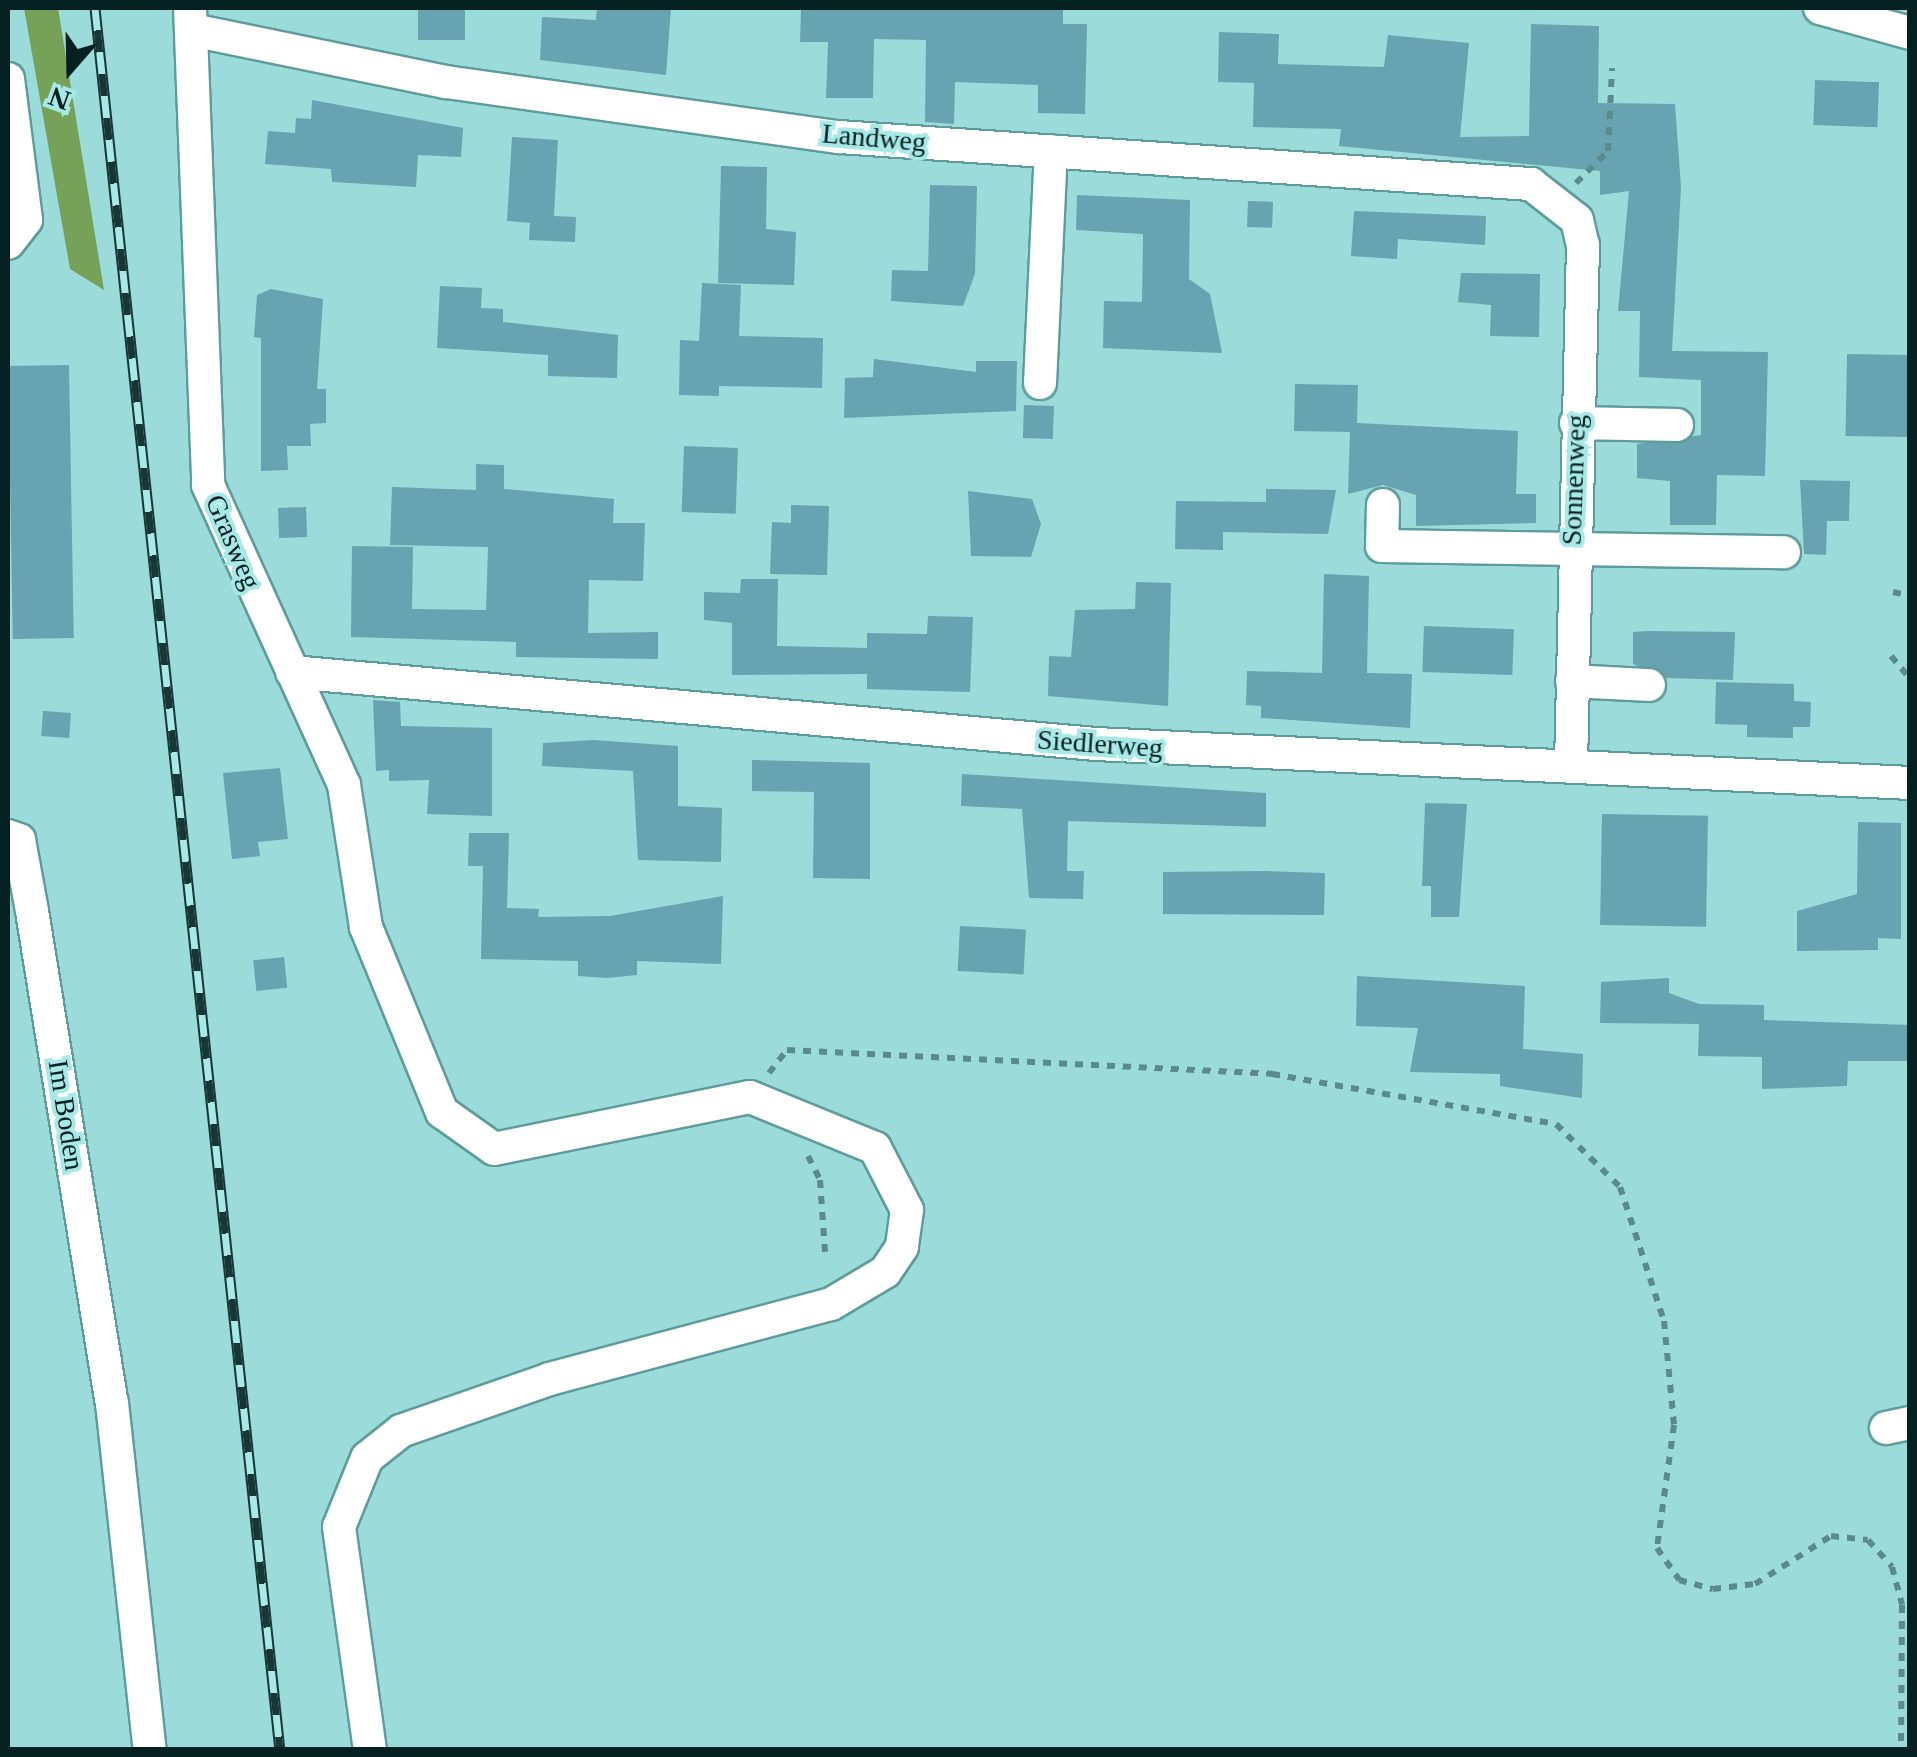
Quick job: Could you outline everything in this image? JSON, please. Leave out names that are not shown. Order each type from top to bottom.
[{"type":"street","points":[[1820,8],[1910,34]]},
{"type":"street","name":"Landweg","points":[[191,19],[656,113],[1051,150],[1530,184],[1559,200]]},
{"type":"street","name":"Grasweg","points":[[191,19],[208,485],[344,786],[366,926],[442,1112],[494,1149],[750,1096]]},
{"type":"street","points":[[8,80],[26,220],[8,243]]},
{"type":"street","points":[[1040,383],[1051,150]]},
{"type":"street","name":"Sonnenweg","points":[[1559,200],[1582,245],[1571,547],[1570,768]]},
{"type":"street","points":[[1576,423],[1676,425]]},
{"type":"street","points":[[1383,505],[1382,546],[1784,552]]},
{"type":"street","name":"Siedlerweg","points":[[292,672],[1096,744],[1910,783]]},
{"type":"street","points":[[1572,680],[1649,685]]},
{"type":"street","name":"Im Boden","points":[[8,836],[19,840],[112,1403],[150,1750]]},
{"type":"street","points":[[370,1750],[339,1527],[367,1458],[402,1431],[550,1379],[831,1304],[885,1272],[902,1247],[899,1180],[875,1148],[750,1096]]},
{"type":"path","points":[[1559,200],[1608,150],[1612,68]]},
{"type":"path","points":[[1893,592],[1910,596]]},
{"type":"path","points":[[1891,656],[1910,679]]},
{"type":"path","points":[[750,1096],[786,1050],[1272,1074],[1556,1124],[1620,1188],[1664,1321],[1674,1425],[1657,1548],[1679,1580],[1713,1589],[1755,1584],[1831,1536],[1868,1540],[1892,1567],[1902,1605],[1902,1750]]},
{"type":"path","points":[[798,1146],[820,1180],[825,1252]]},
{"type":"green space","points":[[24,8],[58,8],[104,290],[70,269]]},
{"type":"building","points":[[418,8],[465,8],[465,40],[418,40]]},
{"type":"building","points":[[597,8],[671,8],[666,75],[540,60],[542,17],[596,20]]},
{"type":"building","points":[[801,8],[1063,8],[1063,24],[1087,24],[1085,114],[1038,113],[1038,85],[955,82],[954,124],[925,122],[926,40],[874,39],[873,98],[826,98],[828,42],[800,42]]},
{"type":"building","points":[[1531,24],[1599,26],[1598,103],[1675,104],[1681,187],[1672,351],[1768,352],[1765,476],[1717,475],[1716,525],[1670,525],[1670,481],[1637,478],[1637,444],[1701,435],[1701,380],[1639,377],[1640,311],[1618,311],[1629,191],[1600,195],[1600,171],[1339,146],[1341,129],[1253,127],[1254,83],[1218,82],[1219,32],[1279,34],[1278,64],[1384,67],[1388,35],[1469,43],[1460,137],[1529,136]]},
{"type":"building","points":[[1815,80],[1879,82],[1877,127],[1813,125]]},
{"type":"building","points":[[312,100],[463,128],[461,157],[418,155],[416,187],[332,182],[331,169],[265,164],[268,131],[295,133],[296,118],[311,119]]},
{"type":"building","points":[[512,137],[558,140],[554,216],[576,217],[575,242],[529,240],[530,223],[507,221]]},
{"type":"building","points":[[721,166],[767,167],[766,229],[796,232],[794,285],[718,283]]},
{"type":"building","points":[[930,185],[977,186],[975,274],[963,306],[891,301],[892,270],[928,271]]},
{"type":"building","points":[[1077,195],[1190,200],[1189,279],[1210,294],[1222,353],[1103,348],[1104,301],[1142,302],[1143,234],[1076,230]]},
{"type":"building","points":[[1248,201],[1273,202],[1272,228],[1247,227]]},
{"type":"building","points":[[1354,211],[1486,216],[1485,245],[1398,239],[1397,259],[1351,256]]},
{"type":"building","points":[[1461,273],[1540,274],[1539,337],[1490,336],[1491,305],[1458,302]]},
{"type":"building","points":[[702,283],[741,285],[739,336],[823,338],[822,388],[719,386],[719,396],[679,395],[680,340],[699,341]]},
{"type":"building","points":[[440,286],[482,288],[481,308],[503,309],[503,322],[618,335],[617,378],[548,376],[548,355],[437,348]]},
{"type":"building","points":[[271,289],[323,299],[317,389],[326,389],[326,423],[310,424],[311,446],[287,446],[288,470],[261,471],[261,338],[254,337],[257,295]]},
{"type":"building","points":[[1847,354],[1909,355],[1908,437],[1846,436]]},
{"type":"building","points":[[874,359],[976,372],[976,361],[1017,361],[1016,411],[844,418],[845,378],[873,377]]},
{"type":"building","points":[[69,365],[74,638],[13,639],[8,366]]},
{"type":"building","points":[[1295,384],[1358,385],[1357,423],[1518,431],[1516,494],[1536,494],[1536,523],[1416,526],[1416,495],[1383,485],[1348,494],[1350,432],[1294,431]]},
{"type":"building","points":[[1024,405],[1054,406],[1053,439],[1023,438]]},
{"type":"building","points":[[684,446],[738,448],[736,514],[682,512]]},
{"type":"building","points":[[476,464],[504,465],[504,489],[614,499],[613,523],[645,523],[643,581],[589,580],[588,633],[658,632],[658,659],[516,657],[516,642],[351,637],[352,546],[413,547],[412,609],[486,610],[488,547],[390,545],[392,487],[476,490]]},
{"type":"building","points":[[1800,480],[1850,481],[1849,521],[1827,521],[1826,555],[1804,554]]},
{"type":"building","points":[[1266,489],[1336,490],[1328,534],[1223,532],[1223,550],[1175,549],[1176,501],[1266,502]]},
{"type":"building","points":[[968,491],[1032,499],[1041,524],[1031,557],[971,556]]},
{"type":"building","points":[[791,505],[829,506],[827,575],[770,574],[772,522],[791,523]]},
{"type":"building","points":[[306,507],[307,537],[279,538],[278,508]]},
{"type":"building","points":[[1324,574],[1369,576],[1367,673],[1412,674],[1410,728],[1261,718],[1261,706],[1246,705],[1247,671],[1322,673]]},
{"type":"building","points":[[741,579],[778,579],[777,646],[867,648],[867,633],[927,634],[928,616],[973,617],[970,692],[867,689],[867,674],[732,675],[732,623],[704,620],[704,592],[740,593]]},
{"type":"building","points":[[1136,582],[1171,583],[1168,706],[1048,696],[1049,656],[1071,657],[1075,610],[1135,609]]},
{"type":"building","points":[[1424,626],[1514,629],[1512,675],[1422,672]]},
{"type":"building","points":[[1633,632],[1735,632],[1733,680],[1667,678],[1633,664]]},
{"type":"building","points":[[1716,682],[1794,684],[1794,701],[1811,702],[1810,727],[1793,727],[1793,738],[1747,737],[1747,725],[1715,724]]},
{"type":"building","points":[[373,700],[400,702],[401,726],[492,728],[492,816],[427,814],[429,780],[389,781],[389,770],[376,771]]},
{"type":"building","points":[[43,711],[71,713],[69,738],[41,736]]},
{"type":"building","points":[[593,740],[678,746],[678,806],[722,808],[721,862],[638,860],[633,771],[542,766],[543,743]]},
{"type":"building","points":[[752,760],[870,763],[870,879],[813,878],[814,792],[752,791]]},
{"type":"building","points":[[280,768],[288,839],[258,842],[260,856],[232,859],[223,773]]},
{"type":"building","points":[[962,774],[1266,793],[1266,827],[1068,821],[1067,871],[1084,871],[1083,899],[1029,898],[1022,809],[961,806]]},
{"type":"building","points":[[1425,803],[1467,804],[1459,917],[1431,917],[1431,886],[1422,886]]},
{"type":"building","points":[[1602,814],[1708,816],[1706,927],[1600,925]]},
{"type":"building","points":[[1858,822],[1901,823],[1901,939],[1878,938],[1878,950],[1797,951],[1797,911],[1857,894]]},
{"type":"building","points":[[469,833],[509,833],[507,908],[539,909],[538,917],[610,916],[723,896],[721,964],[637,961],[637,975],[607,978],[578,976],[578,961],[481,959],[483,866],[468,866]]},
{"type":"building","points":[[1163,872],[1325,873],[1324,915],[1163,914]]},
{"type":"building","points":[[960,926],[1026,929],[1024,974],[958,971]]},
{"type":"building","points":[[284,957],[287,988],[256,991],[253,960]]},
{"type":"building","points":[[1357,976],[1525,986],[1523,1049],[1583,1054],[1582,1098],[1500,1086],[1500,1074],[1410,1072],[1418,1028],[1356,1026]]},
{"type":"building","points":[[1669,978],[1669,993],[1699,1004],[1764,1005],[1764,1020],[1910,1025],[1910,1061],[1848,1061],[1847,1086],[1762,1089],[1762,1057],[1698,1056],[1699,1024],[1600,1023],[1601,982]]},
{"type":"railway","points":[[95,8],[280,1750]]}]
